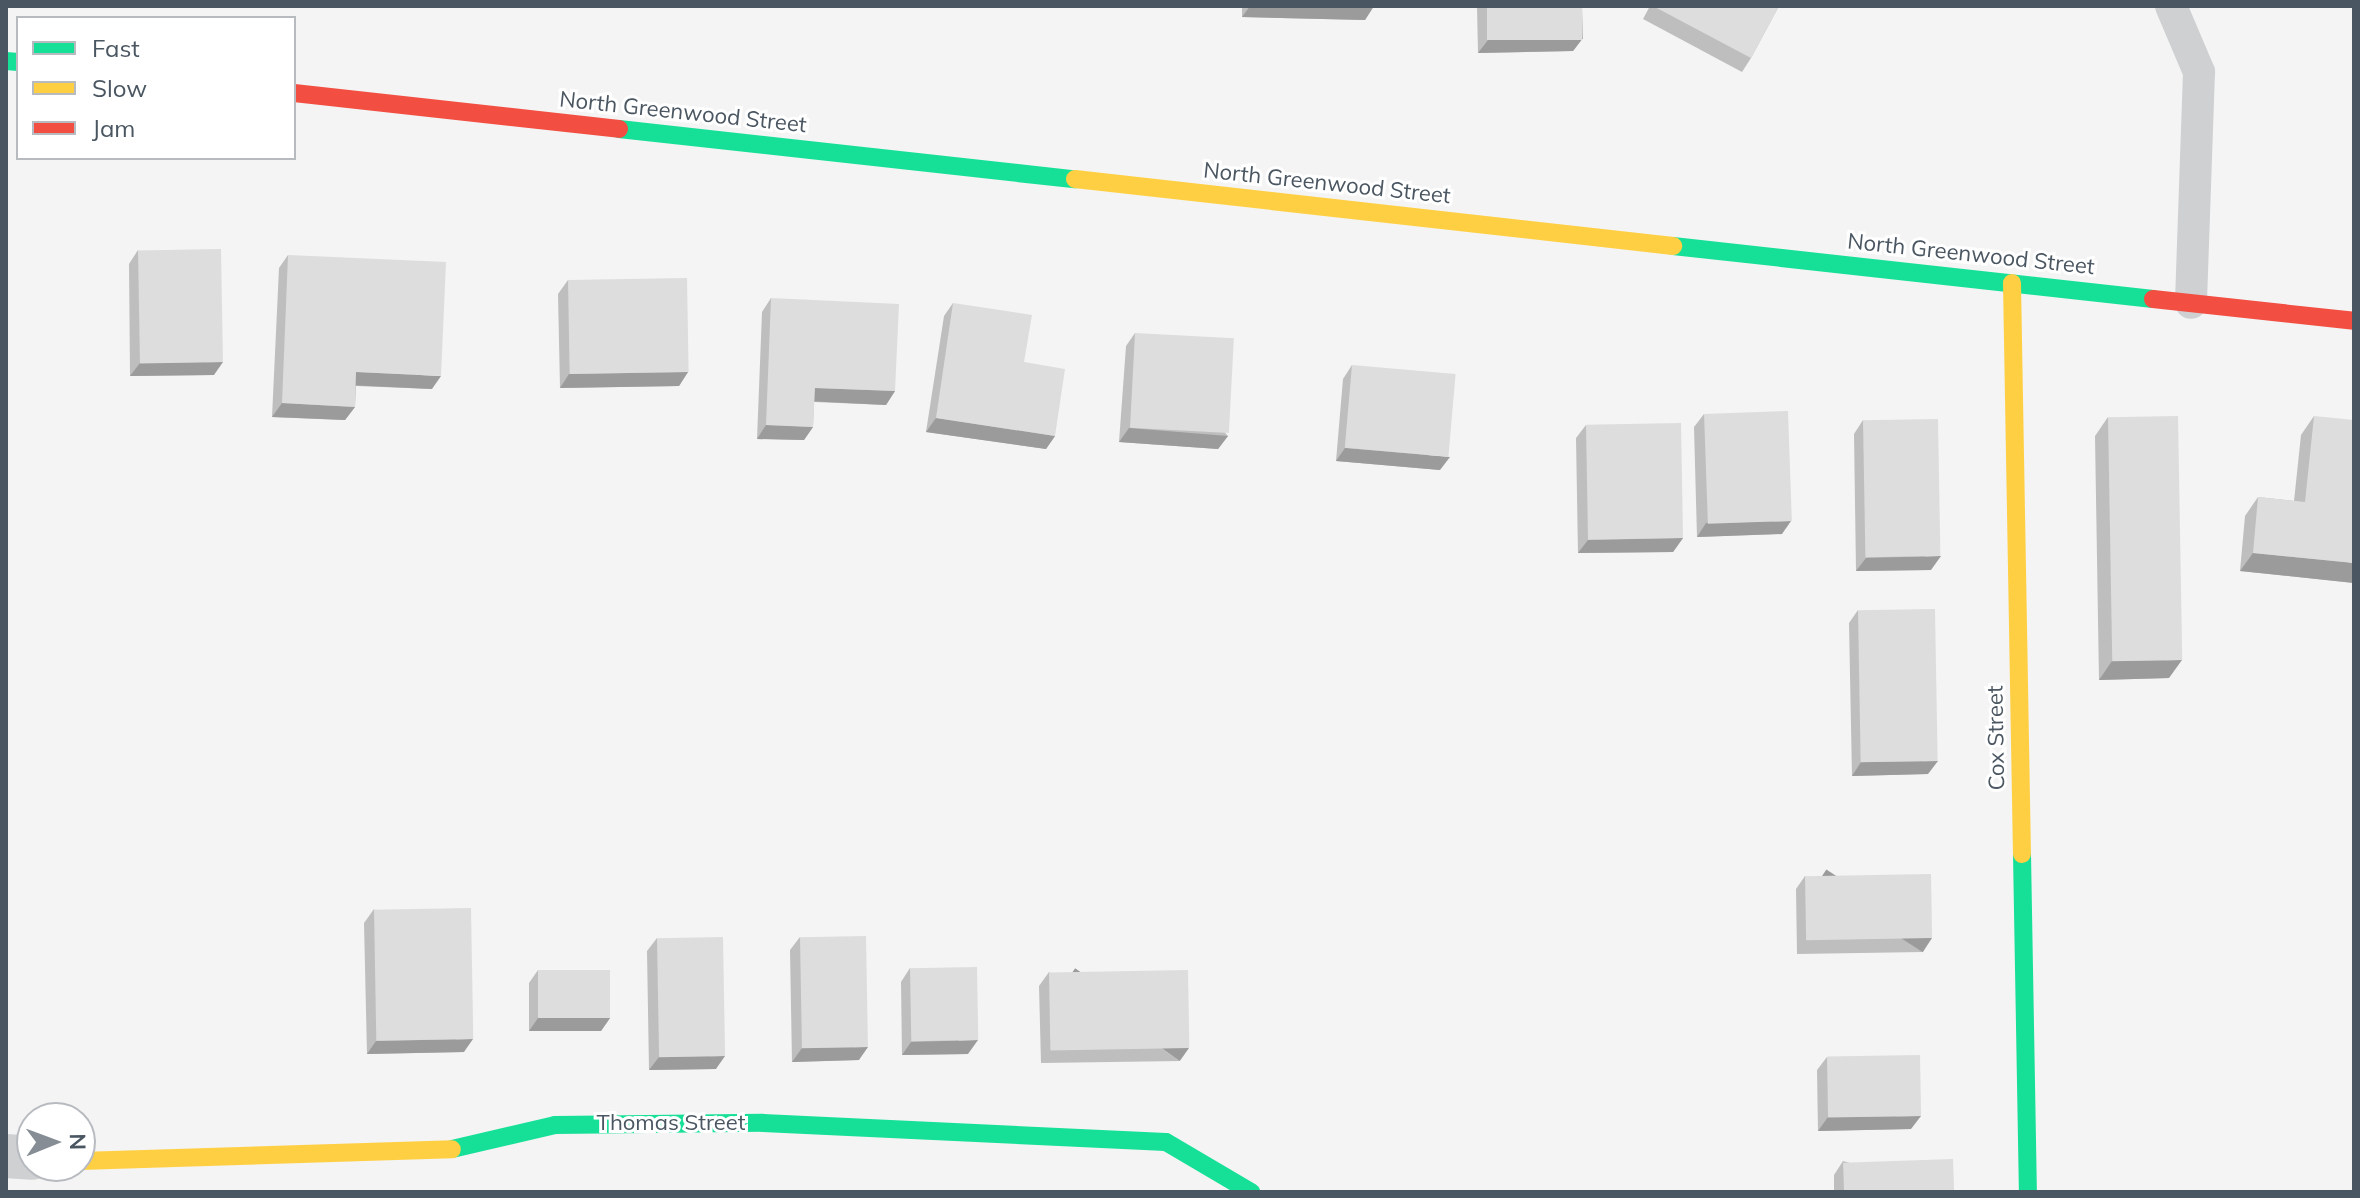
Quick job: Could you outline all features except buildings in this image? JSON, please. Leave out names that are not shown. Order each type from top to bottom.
[{"type":"main road","name":"North Greenwood Street","points":[[296,93],[2354,321]]},
{"type":"main road","name":"Cox Street","points":[[2012,283],[2028,1192]]},
{"type":"main road","name":"Thomas Street","points":[[96,1161],[466,1149],[555,1125],[763,1123],[1166,1142],[1251,1192]]},
{"type":"lane","points":[[2171,6],[2199,72],[2191,303]]},
{"type":"traffic: fast","points":[[6,61],[16,62]]},
{"type":"traffic: fast","points":[[619,129],[1075,179]]},
{"type":"traffic: fast","points":[[1673,246],[2153,299]]},
{"type":"traffic: fast","points":[[2022,854],[2028,1192]]},
{"type":"traffic: fast","points":[[452,1149],[555,1125],[763,1123],[1166,1142],[1251,1192]]},
{"type":"traffic: slow","points":[[1075,179],[1673,246]]},
{"type":"traffic: slow","points":[[2012,283],[2022,854]]},
{"type":"traffic: slow","points":[[96,1160],[452,1149]]},
{"type":"traffic: jam","points":[[296,93],[619,129]]},
{"type":"traffic: jam","points":[[2153,299],[2354,321]]}]
